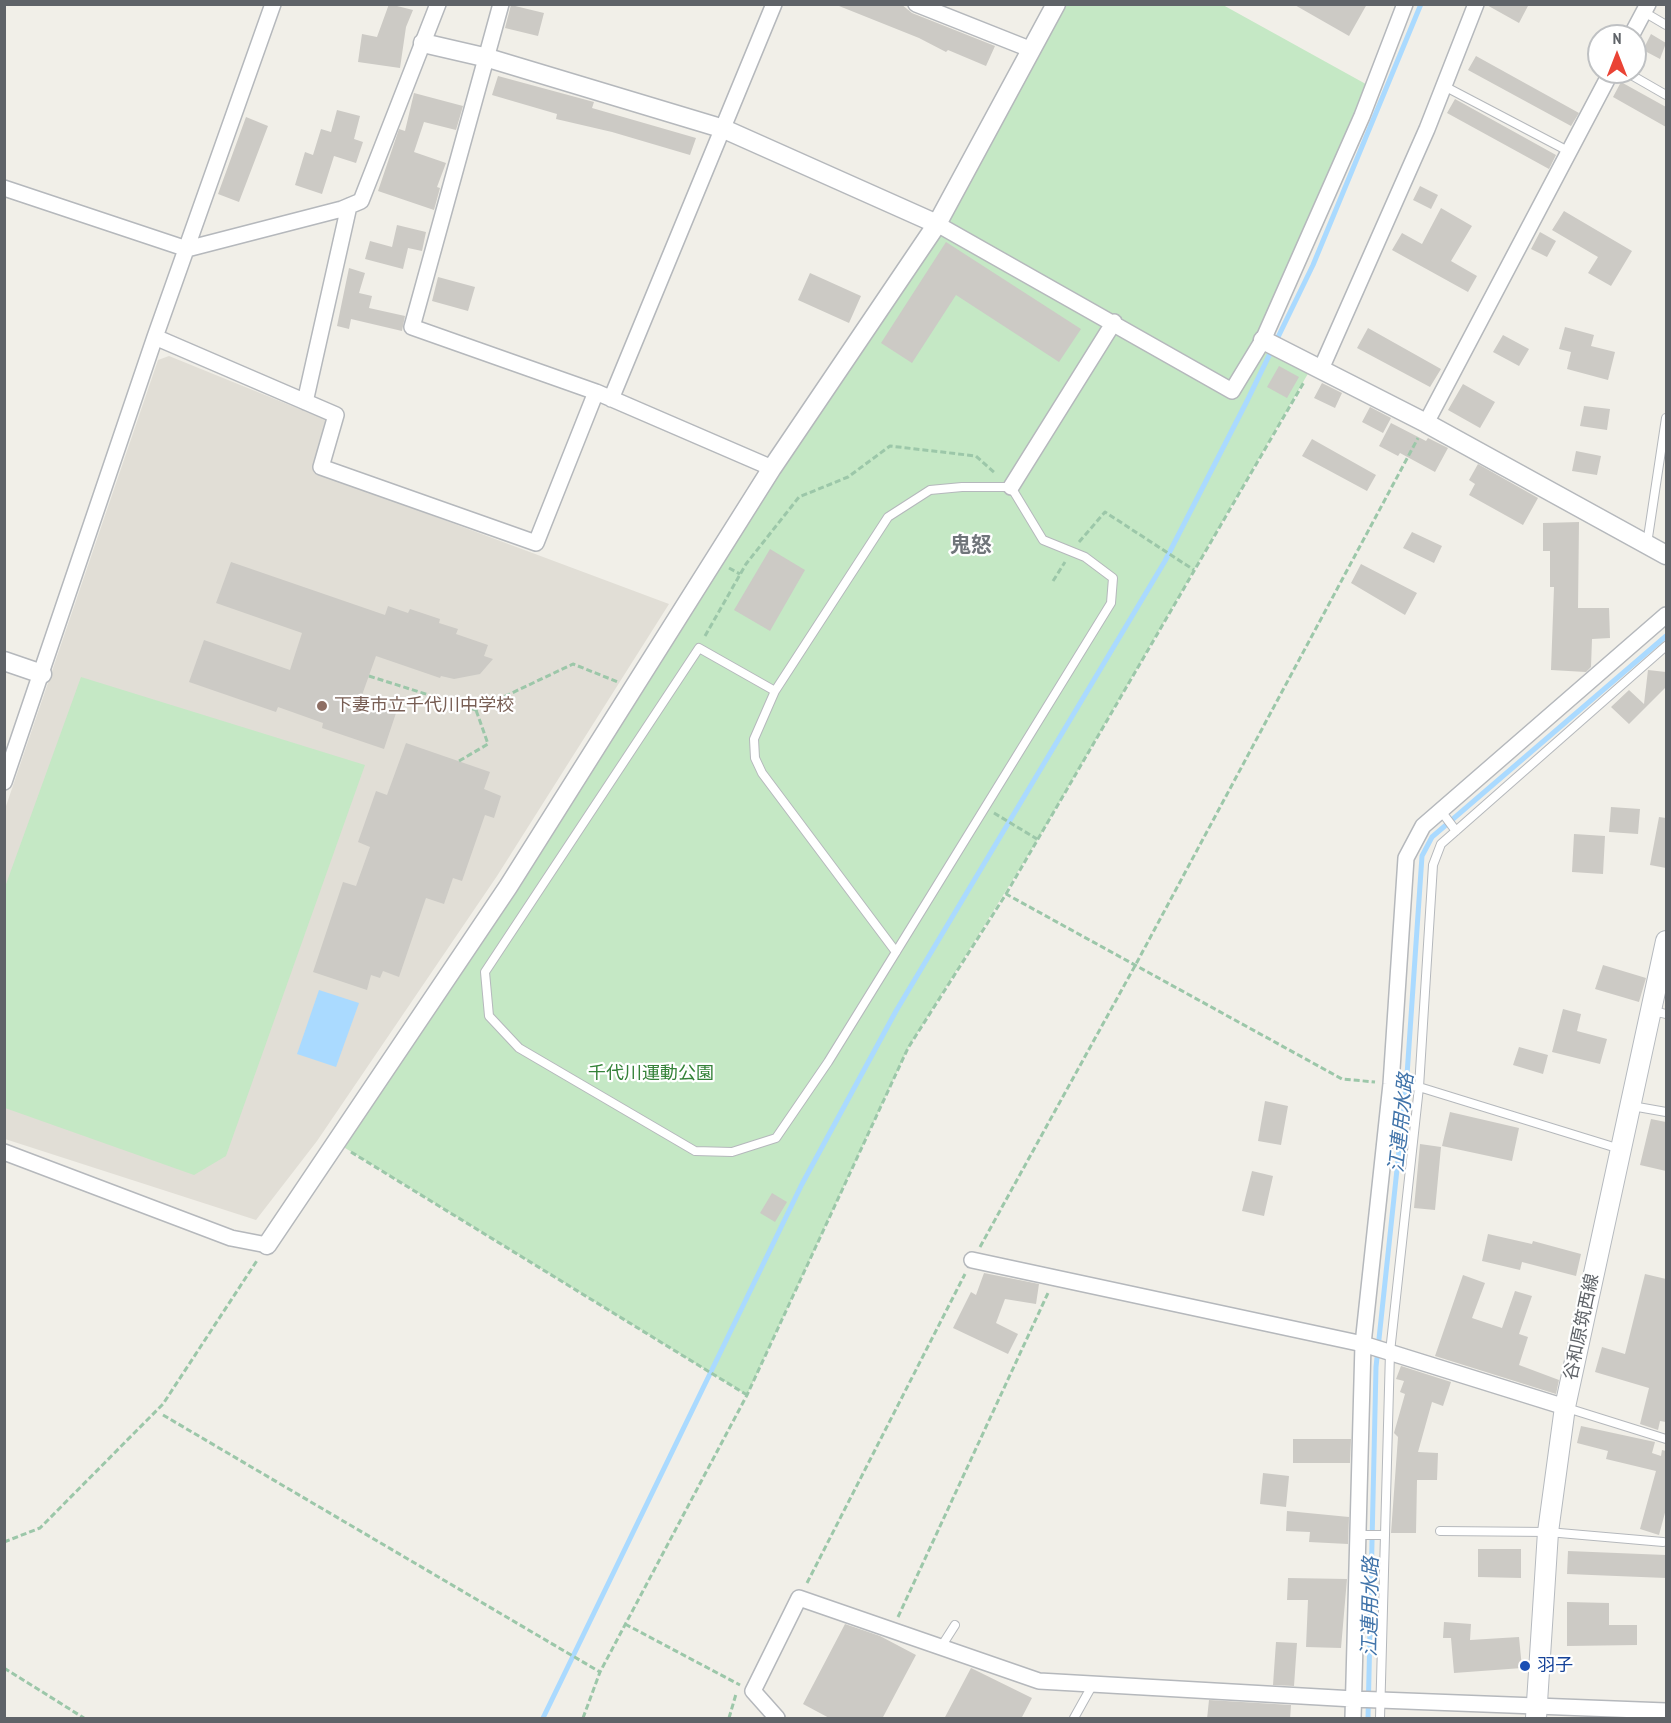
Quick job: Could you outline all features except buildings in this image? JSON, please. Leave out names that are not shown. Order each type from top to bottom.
[{"type":"main road","name":"谷和原筑西線","points":[[1536,1712],[1548,1532],[1565,1407],[1630,1105],[1659,1012],[1666,941]]},
{"type":"street","points":[[4,782],[154,337],[273,4]]},
{"type":"street","points":[[4,188],[187,249],[361,201],[438,4]]},
{"type":"street","points":[[501,4],[488,58],[412,327],[596,392],[772,468]]},
{"type":"street","points":[[611,399],[774,4]]},
{"type":"street","points":[[916,4],[1032,50]]},
{"type":"street","points":[[4,1152],[231,1238],[267,1245],[508,887],[772,468],[938,224],[1056,4]]},
{"type":"street","points":[[423,43],[488,58],[724,129],[938,224],[1232,391],[1263,340],[1362,116],[1405,4]]},
{"type":"street","points":[[1317,367],[1444,86],[1476,4]]},
{"type":"street","points":[[1637,24],[1646,8]]},
{"type":"street","points":[[1426,423],[1605,84]]},
{"type":"street","points":[[306,402],[349,206]]},
{"type":"street","points":[[1011,487],[1114,322]]},
{"type":"street","points":[[154,337],[336,414],[321,467],[536,543],[596,392]]},
{"type":"street","points":[[1263,340],[1426,423],[1666,555]]},
{"type":"street","points":[[1353,1719],[1363,1344],[1391,1084],[1407,858],[1423,826],[1444,815],[1666,615]]},
{"type":"street","points":[[4,660],[42,674]]},
{"type":"street","points":[[972,1260],[1363,1344],[1565,1407]]},
{"type":"street","points":[[777,1719],[746,1688],[799,1598],[1039,1681],[1381,1700],[1536,1712],[1666,1711]]},
{"type":"lane","points":[[1646,8],[1666,25]]},
{"type":"lane","points":[[1647,84],[1666,95]]},
{"type":"lane","points":[[1444,86],[1569,151]]},
{"type":"lane","points":[[1647,545],[1666,418]]},
{"type":"lane","points":[[775,691],[699,648],[485,972],[489,1016],[519,1048],[695,1151],[732,1152],[776,1138],[896,952],[1111,603],[1113,578],[1085,557],[1043,540],[1011,487],[962,487],[930,490],[888,517],[775,691],[754,739],[755,758],[762,773],[896,952]]},
{"type":"lane","points":[[1380,1719],[1390,1352],[1419,1087],[1433,865],[1441,844],[1455,830],[1666,646]]},
{"type":"lane","points":[[1444,815],[1455,830]]},
{"type":"lane","points":[[1391,1084],[1419,1087],[1622,1149]]},
{"type":"lane","points":[[1630,1105],[1666,1112]]},
{"type":"lane","points":[[1565,1407],[1666,1439]]},
{"type":"lane","points":[[1440,1531],[1548,1532],[1663,1542]]},
{"type":"lane","points":[[1358,1534],[1385,1535]]},
{"type":"lane","points":[[941,1647],[955,1625]]},
{"type":"lane","points":[[1074,1719],[1093,1684]]},
{"type":"path","points":[[583,1719],[600,1672],[747,1395],[908,1048],[1006,894],[1194,571],[1317,367]]},
{"type":"path","points":[[799,1598],[972,1260],[1136,964],[1426,423]]},
{"type":"path","points":[[699,648],[746,564],[799,497],[848,477],[890,446],[976,456],[1011,487]]},
{"type":"path","points":[[1053,581],[1071,552],[1105,512],[1194,571]]},
{"type":"path","points":[[369,676],[476,710],[573,664],[623,685]]},
{"type":"path","points":[[459,761],[488,744],[476,710]]},
{"type":"path","points":[[985,808],[1038,839]]},
{"type":"path","points":[[1006,894],[1342,1079],[1391,1084]]},
{"type":"path","points":[[337,1143],[747,1395]]},
{"type":"path","points":[[4,1542],[40,1528],[163,1404],[267,1245]]},
{"type":"path","points":[[892,1630],[1055,1278]]},
{"type":"path","points":[[163,1415],[600,1672]]},
{"type":"path","points":[[625,1624],[746,1688],[729,1719]]},
{"type":"path","points":[[4,1668],[84,1719]]},
{"type":"shaded area","name":"下妻市立千代川中学校","points":[[169,356],[329,421],[313,471],[669,604],[497,876],[317,1141],[256,1220],[5,1139],[5,809],[158,360]]},
{"type":"green space","name":"千代川運動公園","points":[[1056,5],[1223,5],[1373,88],[1264,339],[1313,365],[1038,839],[908,1048],[747,1395],[337,1143],[937,224]]},
{"type":"green space","points":[[81,677],[365,765],[226,1156],[194,1175],[5,1108],[5,887]]},
{"type":"water","points":[[319,990],[359,1003],[336,1067],[297,1054]]},
{"type":"waterway","points":[[543,1718],[802,1184],[896,1011],[1165,561],[1247,401],[1313,265],[1421,4]]},
{"type":"waterway","name":"江連用水路","points":[[1368,1718],[1376,1367],[1407,1075],[1422,856],[1432,837],[1666,636]]},
{"type":"place","name":"下妻市立千代川中学校","points":[[322,706]]},
{"type":"place","name":"羽子","points":[[1525,1666]]},
{"type":"district","name":"鬼怒","points":[[971,546]]}]
